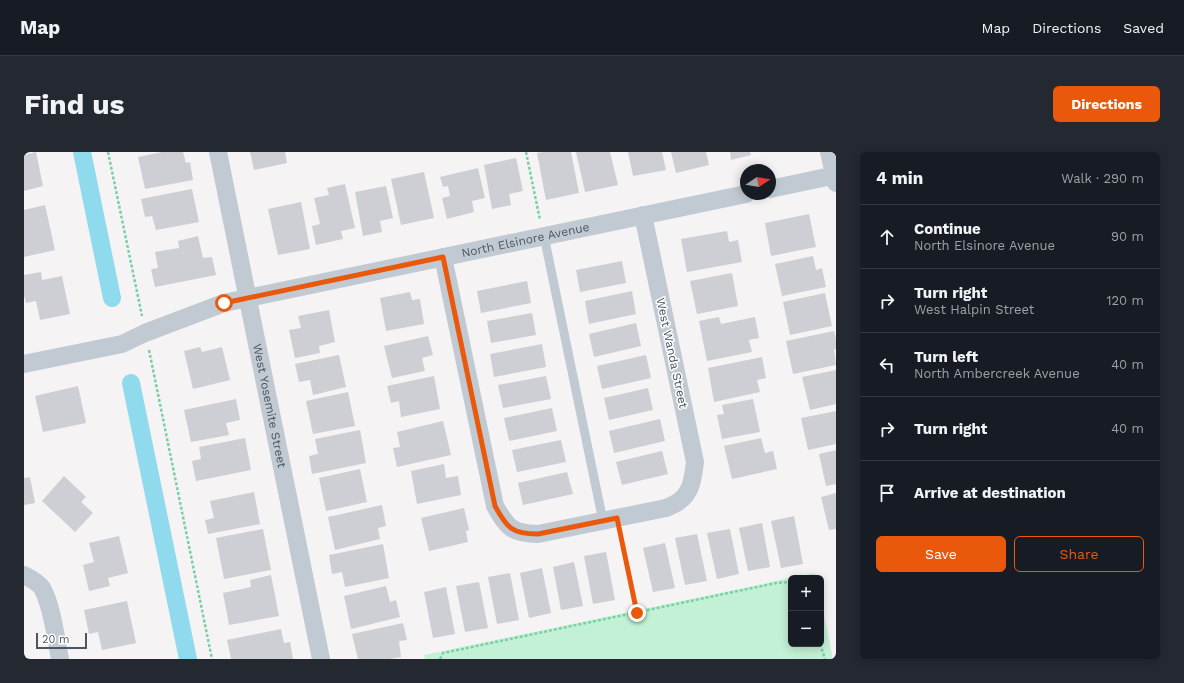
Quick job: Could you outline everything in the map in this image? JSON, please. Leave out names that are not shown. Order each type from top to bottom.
[{"type":"street","name":"West Yosemite Street","points":[[218,152],[321,659]]},
{"type":"street","points":[[776,187],[835,178],[829,152]]},
{"type":"street","name":"North Elsinore Avenue","points":[[24,364],[122,344],[146,333],[224,303],[740,195]]},
{"type":"street","name":"West Wanda Street","points":[[610,519],[666,508],[678,502],[689,491],[693,478],[695,462],[643,215]]},
{"type":"street","points":[[443,257],[495,506],[503,521],[514,530],[526,534],[538,534],[610,519]]},
{"type":"street","points":[[27,576],[41,587],[48,602],[60,659]]},
{"type":"lane","points":[[544,236],[610,519]]},
{"type":"path","points":[[108,152],[212,659]]},
{"type":"path","points":[[526,152],[544,236]]},
{"type":"path","points":[[610,519],[637,613]]},
{"type":"path","points":[[440,659],[443,653],[776,583],[788,582]]},
{"type":"path","points":[[821,647],[825,659]]},
{"type":"green space","points":[[788,579],[788,647],[824,647],[824,615],[833,659],[425,659],[424,655]]},
{"type":"building","points":[[24,152],[25,155],[36,152],[43,186],[24,191]]},
{"type":"building","points":[[162,152],[183,152],[186,163],[190,162],[193,180],[145,189],[138,157]]},
{"type":"building","points":[[250,152],[285,152],[287,163],[254,170]]},
{"type":"building","points":[[571,152],[579,193],[546,200],[537,153]]},
{"type":"building","points":[[576,152],[610,152],[618,185],[585,192]]},
{"type":"building","points":[[628,152],[662,152],[666,170],[633,176]]},
{"type":"building","points":[[671,152],[706,152],[709,165],[676,173]]},
{"type":"building","points":[[730,152],[750,152],[751,155],[731,160]]},
{"type":"building","points":[[516,158],[523,191],[509,194],[511,205],[492,209],[484,165]]},
{"type":"building","points":[[478,168],[485,198],[472,201],[474,212],[447,219],[442,198],[450,196],[448,186],[443,187],[440,177]]},
{"type":"building","points":[[424,172],[434,218],[401,225],[391,179]]},
{"type":"building","points":[[345,184],[355,228],[341,231],[343,239],[316,245],[312,226],[320,224],[314,198],[329,195],[327,188]]},
{"type":"building","points":[[386,186],[393,218],[380,221],[382,232],[363,236],[355,192]]},
{"type":"building","points":[[192,189],[199,222],[156,230],[152,216],[145,217],[141,199]]},
{"type":"building","points":[[301,202],[310,249],[278,255],[268,209]]},
{"type":"building","points":[[45,205],[55,250],[24,257],[24,210]]},
{"type":"building","points":[[809,214],[816,247],[771,256],[765,223]]},
{"type":"building","points":[[727,231],[729,242],[738,240],[742,262],[687,272],[681,239]]},
{"type":"building","points":[[198,236],[203,258],[212,257],[216,275],[155,287],[151,269],[158,268],[155,252],[179,248],[178,241]]},
{"type":"building","points":[[813,256],[816,270],[822,268],[826,287],[782,296],[775,264]]},
{"type":"building","points":[[622,261],[626,283],[580,292],[576,270]]},
{"type":"building","points":[[41,272],[42,280],[62,276],[70,314],[40,320],[36,301],[26,303],[24,295],[24,275]]},
{"type":"building","points":[[732,273],[738,306],[697,314],[690,281]]},
{"type":"building","points":[[527,281],[531,303],[481,313],[477,291]]},
{"type":"building","points":[[632,291],[636,314],[589,324],[585,301]]},
{"type":"building","points":[[410,292],[412,300],[420,299],[424,324],[386,331],[380,298]]},
{"type":"building","points":[[825,293],[832,326],[790,335],[783,302]]},
{"type":"building","points":[[329,310],[335,342],[319,346],[320,353],[295,358],[289,330],[301,328],[298,316]]},
{"type":"building","points":[[532,313],[536,335],[491,343],[487,321]]},
{"type":"building","points":[[719,317],[721,324],[755,317],[759,338],[749,340],[752,352],[707,361],[699,321]]},
{"type":"building","points":[[636,323],[641,346],[594,357],[589,334]]},
{"type":"building","points":[[834,331],[836,339],[836,349],[834,349],[836,365],[793,374],[786,341]]},
{"type":"building","points":[[428,336],[433,355],[422,358],[425,371],[392,378],[384,346]]},
{"type":"building","points":[[542,344],[546,367],[494,377],[490,354]]},
{"type":"building","points":[[200,347],[202,352],[222,347],[230,380],[193,389],[184,351]]},
{"type":"building","points":[[339,355],[346,387],[313,395],[310,380],[299,382],[295,364]]},
{"type":"building","points":[[646,355],[651,378],[602,389],[597,366]]},
{"type":"building","points":[[762,357],[766,378],[757,380],[760,392],[714,402],[708,368]]},
{"type":"building","points":[[836,370],[836,404],[810,410],[802,377]]},
{"type":"building","points":[[434,376],[440,409],[401,417],[399,401],[391,403],[387,386]]},
{"type":"building","points":[[546,376],[551,399],[503,408],[498,385]]},
{"type":"building","points":[[78,386],[86,423],[43,432],[35,396]]},
{"type":"building","points":[[648,388],[653,410],[609,420],[604,398]]},
{"type":"building","points":[[348,392],[355,426],[313,434],[306,401]]},
{"type":"building","points":[[236,399],[240,420],[226,423],[229,435],[191,442],[184,410]]},
{"type":"building","points":[[753,399],[760,432],[722,439],[717,415],[724,414],[722,405]]},
{"type":"building","points":[[552,408],[557,431],[509,441],[504,418]]},
{"type":"building","points":[[836,411],[836,444],[808,450],[801,418]]},
{"type":"building","points":[[660,419],[665,441],[614,453],[609,431]]},
{"type":"building","points":[[443,421],[451,455],[397,467],[393,448],[400,447],[397,432]]},
{"type":"building","points":[[360,430],[366,463],[312,474],[309,456],[318,454],[315,439]]},
{"type":"building","points":[[245,438],[251,470],[196,481],[192,461],[201,459],[199,447]]},
{"type":"building","points":[[761,438],[765,453],[773,451],[777,469],[732,479],[724,446]]},
{"type":"building","points":[[561,440],[566,462],[517,472],[512,450]]},
{"type":"building","points":[[836,450],[836,484],[826,486],[819,454]]},
{"type":"building","points":[[662,451],[668,474],[622,485],[616,462]]},
{"type":"building","points":[[444,464],[446,478],[458,476],[461,495],[417,504],[411,471]]},
{"type":"building","points":[[360,469],[367,502],[326,511],[319,478]]},
{"type":"building","points":[[567,472],[573,494],[523,505],[518,483]]},
{"type":"building","points":[[64,476],[86,497],[81,502],[93,513],[75,532],[42,501]]},
{"type":"building","points":[[30,477],[35,503],[24,505],[24,478]]},
{"type":"building","points":[[254,492],[260,524],[208,534],[205,520],[214,518],[210,501]]},
{"type":"building","points":[[836,493],[836,529],[829,530],[821,497]]},
{"type":"building","points":[[382,505],[386,526],[378,528],[380,539],[335,550],[328,517]]},
{"type":"building","points":[[464,508],[469,530],[466,531],[468,542],[429,551],[421,518]]},
{"type":"building","points":[[794,516],[803,564],[781,568],[771,521]]},
{"type":"building","points":[[762,523],[770,567],[748,571],[739,528]]},
{"type":"building","points":[[263,529],[271,570],[224,579],[216,538]]},
{"type":"building","points":[[730,529],[739,574],[717,579],[707,533]]},
{"type":"building","points":[[697,534],[707,581],[685,585],[675,538]]},
{"type":"building","points":[[119,536],[128,573],[108,578],[110,586],[89,591],[83,565],[94,562],[89,543]]},
{"type":"building","points":[[665,543],[675,588],[653,592],[643,548]]},
{"type":"building","points":[[383,544],[389,578],[345,587],[342,572],[332,574],[329,555]]},
{"type":"building","points":[[606,552],[615,600],[593,604],[584,556]]},
{"type":"building","points":[[574,562],[583,606],[561,610],[553,567]]},
{"type":"building","points":[[542,568],[551,613],[529,618],[520,573]]},
{"type":"building","points":[[510,573],[519,620],[497,624],[488,577]]},
{"type":"building","points":[[271,575],[279,616],[229,625],[223,593],[251,587],[250,580]]},
{"type":"building","points":[[479,582],[488,628],[465,632],[456,586]]},
{"type":"building","points":[[386,586],[390,602],[396,600],[400,617],[351,629],[344,596]]},
{"type":"building","points":[[446,587],[455,634],[433,638],[424,592]]},
{"type":"building","points":[[127,601],[136,643],[102,650],[98,632],[89,634],[84,610]]},
{"type":"building","points":[[403,623],[407,640],[399,641],[401,657],[390,659],[358,659],[352,634]]},
{"type":"building","points":[[281,629],[284,643],[290,642],[293,659],[231,659],[227,640]]},
{"type":"waterway","points":[[82,152],[112,298]]},
{"type":"waterway","points":[[131,383],[188,659]]},
{"type":"route","points":[[224,303],[443,257],[495,506],[503,521],[514,530],[526,534],[538,534],[617,518],[637,613]]}]
